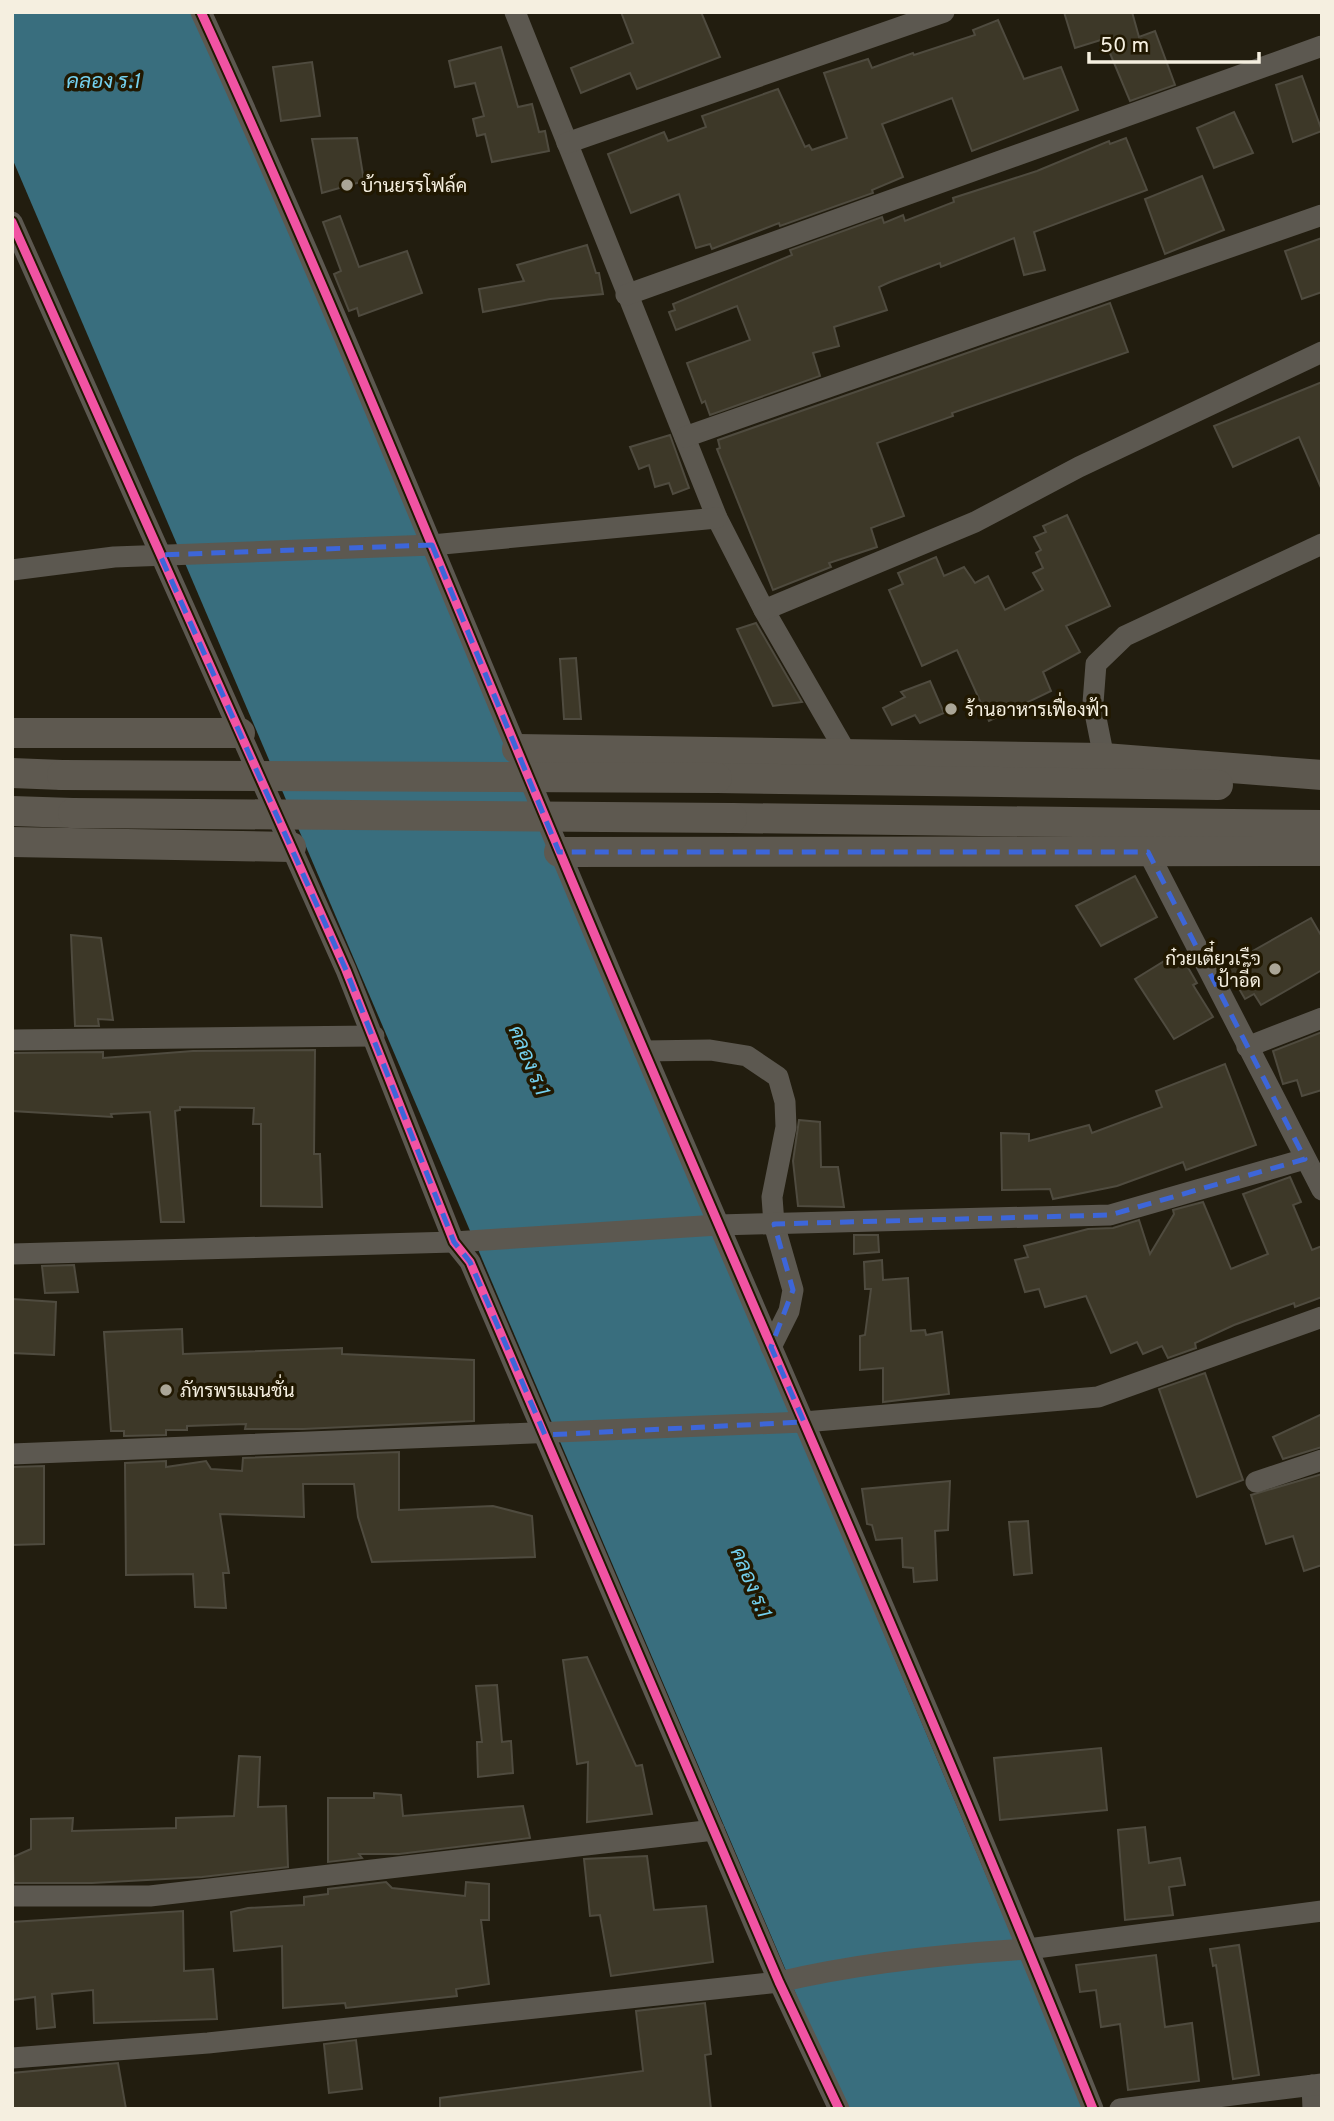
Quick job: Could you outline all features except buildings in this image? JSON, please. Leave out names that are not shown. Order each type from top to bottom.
[{"type":"main road","points":[[12,733],[240,733]]},
{"type":"main road","points":[[517,749],[1104,758],[1320,774]]},
{"type":"main road","points":[[12,774],[718,778],[1320,774]]},
{"type":"main road","points":[[12,811],[1322,825]]},
{"type":"main road","points":[[12,842],[291,847]]},
{"type":"main road","points":[[559,852],[1322,851]]},
{"type":"street","points":[[201,12],[432,545],[559,852],[804,1422],[1093,2109]]},
{"type":"street","points":[[515,12],[717,517],[764,610],[848,754]]},
{"type":"street","points":[[567,143],[944,12]]},
{"type":"street","points":[[626,295],[1322,46]]},
{"type":"street","points":[[685,437],[1322,215]]},
{"type":"street","points":[[12,222],[374,1036],[454,1242],[470,1262],[554,1434],[714,1830],[779,1982],[839,2109]]},
{"type":"street","points":[[764,610],[975,522],[1079,467],[1322,352]]},
{"type":"street","points":[[12,570],[114,557],[432,545],[717,517]]},
{"type":"street","points":[[1104,758],[1093,703],[1096,664],[1125,636],[1322,544]]},
{"type":"street","points":[[1148,852],[1320,1184]]},
{"type":"street","points":[[1247,1047],[1322,1018]]},
{"type":"street","points":[[12,1040],[374,1036]]},
{"type":"street","points":[[644,1051],[710,1049],[747,1056],[778,1077],[785,1102],[786,1127],[772,1197],[775,1224],[793,1290],[789,1311],[771,1347]]},
{"type":"street","points":[[12,1254],[454,1242],[718,1225],[1110,1215],[1305,1158]]},
{"type":"street","points":[[12,1454],[804,1422],[1098,1397],[1322,1317]]},
{"type":"street","points":[[1256,1482],[1322,1460]]},
{"type":"street","points":[[12,1896],[150,1896],[714,1830]]},
{"type":"street","points":[[12,2058],[208,2043],[779,1982],[809,1974],[1322,1911]]},
{"type":"street","points":[[1120,2109],[1317,2085],[1313,2109]]},
{"type":"highlighted area","points":[[432,545],[559,852],[1148,852],[1305,1159],[1110,1215],[774,1224],[793,1290],[771,1347],[804,1422],[545,1435],[470,1262],[454,1242],[346,970],[160,555]]},
{"type":"water","name":"คลอง ร.1","points":[[12,12],[199,12],[1085,2109],[845,2109],[12,158]]},
{"type":"cycle path","points":[[201,12],[307,250],[610,971],[975,1823],[1093,2109]]},
{"type":"cycle path","points":[[12,222],[346,970],[454,1242],[470,1262],[779,1982],[839,2109]]},
{"type":"place","name":"บ้านยรรโฟล์ค","points":[[347,185]]},
{"type":"place","name":"ร้านอาหารเฟื่องฟ้า","points":[[951,709]]},
{"type":"place","name":"ก๋วยเตี๋ยวเรือ ป้าอี๊ด","points":[[1275,969]]},
{"type":"place","name":"ภัทรพรแมนชั่น","points":[[166,1390]]}]
